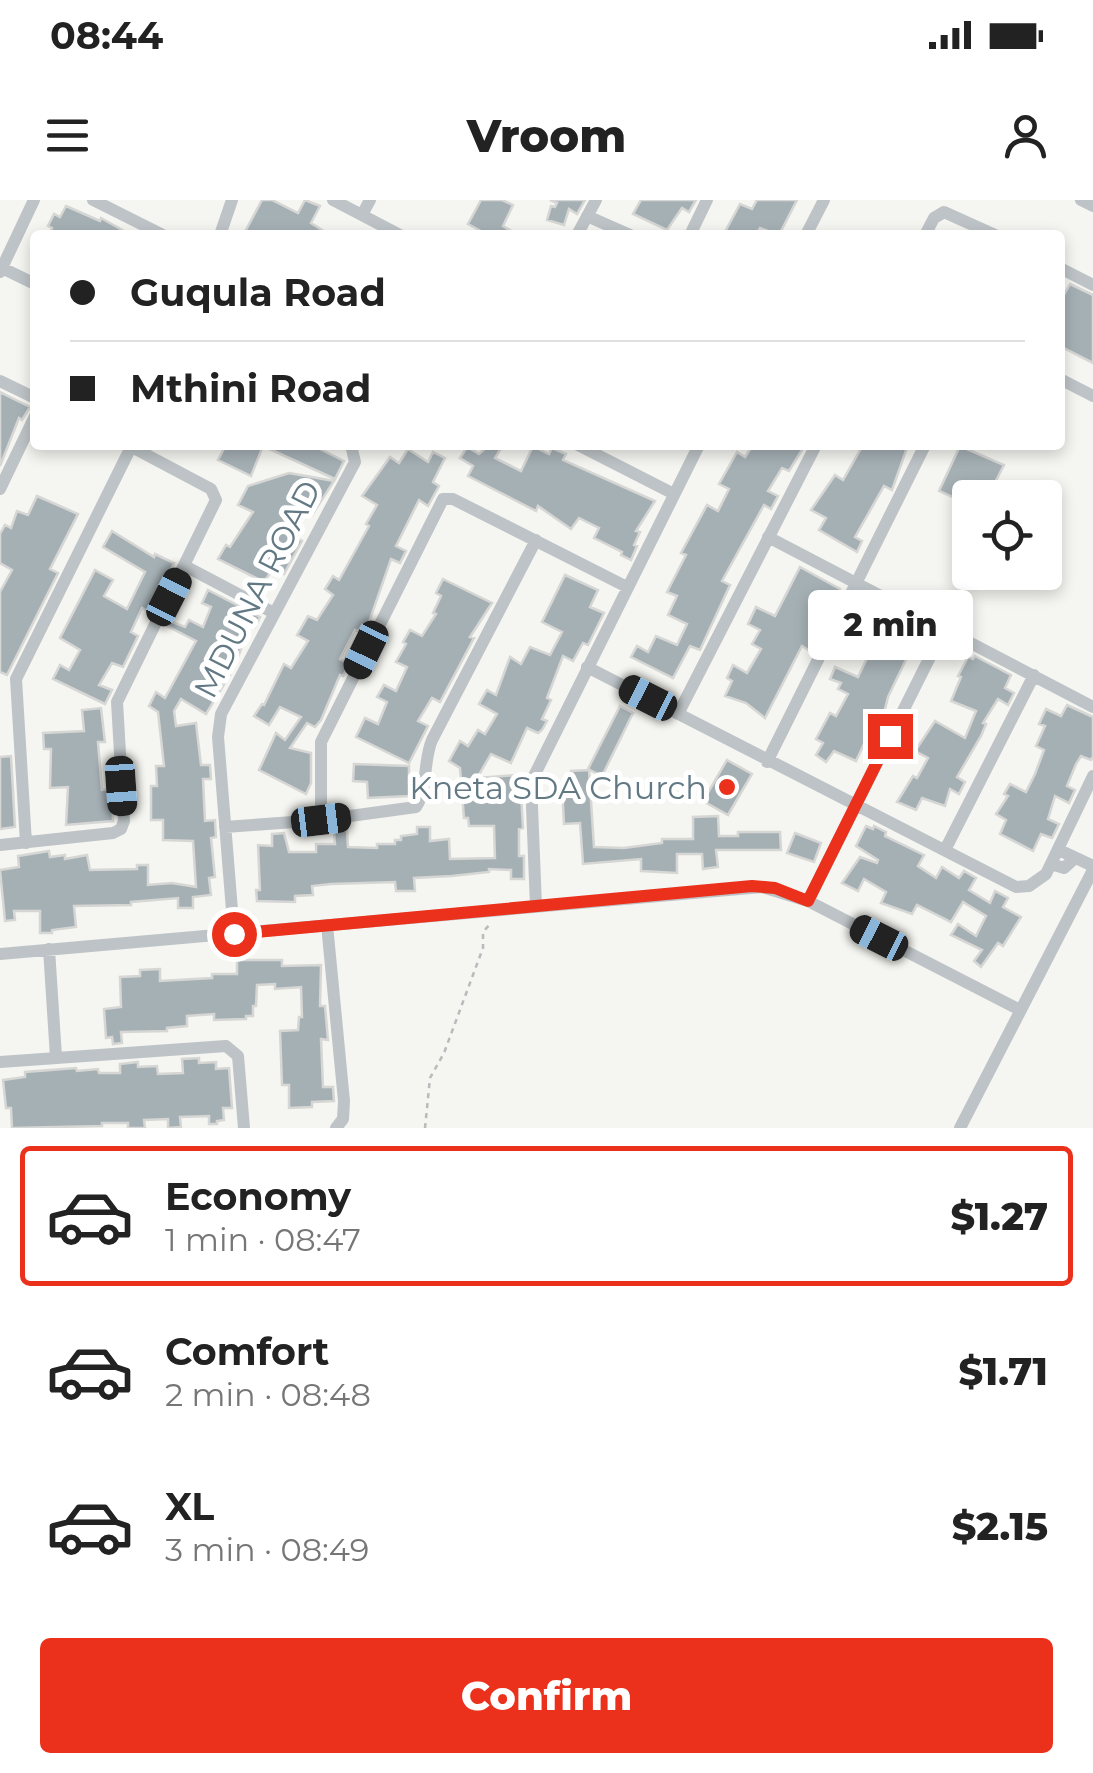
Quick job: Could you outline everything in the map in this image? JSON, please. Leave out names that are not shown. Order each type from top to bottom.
[{"type":"street","points":[[30,282],[1,270],[34,200]]},
{"type":"street","points":[[93,200],[153,230]]},
{"type":"street","points":[[222,230],[232,200]]},
{"type":"street","points":[[333,200],[390,230]]},
{"type":"street","points":[[362,215],[370,200]]},
{"type":"street","points":[[580,230],[596,200]]},
{"type":"street","points":[[692,230],[707,200]]},
{"type":"street","points":[[809,230],[824,200]]},
{"type":"street","points":[[1082,200],[1093,206]]},
{"type":"street","points":[[928,230],[934,218],[944,212],[983,230]]},
{"type":"street","points":[[587,216],[619,230]]},
{"type":"street","points":[[1065,271],[1093,285]]},
{"type":"street","points":[[0,380],[30,395]]},
{"type":"street","points":[[1065,382],[1093,396]]},
{"type":"street","points":[[0,489],[30,426]]},
{"type":"street","points":[[26,843],[16,679],[127,450]]},
{"type":"street","points":[[0,845],[114,834],[121,830],[124,821],[117,702],[216,495],[137,450]]},
{"type":"street","name":"MDUNA ROAD","points":[[234,934],[218,737],[221,714],[354,462],[353,450]]},
{"type":"street","points":[[588,450],[674,494]]},
{"type":"street","points":[[536,906],[531,782],[697,450]]},
{"type":"street","points":[[678,714],[813,450]]},
{"type":"street","points":[[766,762],[923,450]]},
{"type":"street","points":[[321,820],[321,742],[446,498],[627,588]]},
{"type":"street","points":[[768,537],[1093,707]]},
{"type":"street","points":[[226,827],[410,810],[420,803],[424,763],[432,740],[536,540]]},
{"type":"street","points":[[185,566],[274,613]]},
{"type":"street","points":[[808,901],[944,630]]},
{"type":"street","points":[[587,667],[1016,887],[1040,881],[1093,776]]},
{"type":"street","points":[[945,850],[1034,675]]},
{"type":"street","points":[[960,1128],[1093,868],[1059,850]]},
{"type":"street","points":[[1051,864],[1064,868],[1075,858]]},
{"type":"street","points":[[0,954],[752,886],[775,888],[808,901],[1020,1010]]},
{"type":"street","points":[[327,926],[344,1100],[343,1119],[336,1128]]},
{"type":"street","points":[[49,949],[56,1058]]},
{"type":"street","points":[[0,1062],[226,1046],[238,1056],[244,1128]]},
{"type":"path","points":[[426,1128],[430,1078],[444,1053],[483,948],[483,932],[504,908]]},
{"type":"building","points":[[262,200],[272,200],[298,213],[305,200],[320,206],[311,223],[322,230],[246,230]]},
{"type":"building","points":[[481,200],[502,200],[513,205],[503,226],[510,230],[479,230],[468,224]]},
{"type":"building","points":[[550,200],[585,200],[577,214],[569,209],[564,225],[547,220],[551,206],[557,203]]},
{"type":"building","points":[[641,200],[696,200],[689,212],[682,208],[667,230],[633,214]]},
{"type":"building","points":[[757,200],[797,200],[782,230],[726,230],[740,204],[752,209]]},
{"type":"building","points":[[66,206],[122,230],[51,230],[48,226],[54,214],[60,217]]},
{"type":"building","points":[[1070,284],[1093,295],[1093,363],[1065,349],[1065,293]]},
{"type":"building","points":[[0,392],[30,407],[22,420],[19,418],[0,466]]},
{"type":"building","points":[[223,450],[261,450],[251,476],[218,460]]},
{"type":"building","points":[[272,450],[322,450],[344,461],[335,479]]},
{"type":"building","points":[[407,450],[428,462],[433,452],[445,458],[433,482],[439,486],[428,506],[419,500],[396,546],[406,551],[400,563],[391,559],[367,628],[362,625],[355,630],[340,659],[349,664],[340,675],[321,720],[315,727],[307,723],[290,748],[311,753],[311,783],[306,794],[259,770],[276,733],[285,740],[301,717],[280,707],[269,725],[254,716],[264,705],[284,664],[291,668],[308,641],[297,635],[308,616],[317,620],[333,595],[325,589],[333,576],[339,580],[369,526],[366,524],[377,505],[362,496],[390,457],[399,463]]},
{"type":"building","points":[[465,450],[479,454],[483,450],[500,450],[495,458],[521,471],[531,450],[549,454],[557,450],[566,454],[563,460],[655,501],[636,531],[640,532],[631,560],[594,538],[599,528],[579,518],[571,529],[538,506],[536,511],[468,476],[473,466],[460,458]]},
{"type":"building","points":[[750,450],[802,450],[789,471],[782,468],[768,491],[778,496],[771,509],[764,505],[722,581],[730,585],[700,650],[690,646],[673,678],[631,657],[637,646],[648,652],[656,636],[677,645],[687,624],[668,615],[677,596],[667,592],[686,555],[681,553],[707,505],[718,511],[729,489],[719,484],[737,452],[745,457]]},
{"type":"building","points":[[860,450],[906,450],[892,490],[884,486],[855,537],[862,541],[857,552],[819,530],[826,518],[811,510],[835,475],[843,480]]},
{"type":"building","points":[[958,450],[969,450],[1004,465],[996,480],[952,480],[952,497],[939,491]]},
{"type":"building","points":[[289,473],[334,481],[312,515],[303,510],[290,534],[302,541],[284,574],[274,567],[264,582],[218,559],[253,512],[238,505],[248,486]]},
{"type":"building","points":[[37,496],[78,514],[50,569],[58,573],[7,675],[0,672],[0,592],[12,570],[0,563],[0,534],[5,525],[11,528],[17,511],[28,515]]},
{"type":"building","points":[[112,531],[154,557],[155,554],[174,563],[150,612],[142,608],[131,632],[138,636],[123,667],[112,663],[99,685],[112,690],[105,704],[53,679],[60,665],[69,670],[80,650],[60,638],[95,570],[113,580],[104,596],[127,609],[145,572],[103,547]]},
{"type":"building","points":[[800,567],[840,589],[834,601],[828,597],[818,616],[827,620],[810,651],[802,646],[765,718],[746,703],[725,696],[732,681],[727,678],[733,665],[747,673],[761,649],[752,644],[760,630],[748,624],[756,607],[775,616]]},
{"type":"building","points":[[565,575],[598,590],[590,607],[604,613],[588,645],[583,643],[573,661],[563,656],[547,698],[551,700],[542,719],[547,721],[542,730],[538,733],[527,728],[511,763],[491,754],[477,778],[517,775],[523,828],[519,829],[519,856],[524,856],[524,879],[511,879],[511,870],[489,869],[414,878],[415,891],[396,891],[395,882],[331,884],[312,886],[313,895],[295,896],[295,902],[257,901],[258,845],[272,846],[272,834],[284,833],[289,852],[316,852],[316,844],[335,844],[334,831],[347,830],[348,847],[377,848],[377,844],[395,844],[401,836],[417,834],[417,827],[430,827],[430,841],[449,839],[450,859],[495,858],[494,826],[469,826],[468,818],[464,818],[460,768],[449,761],[460,741],[468,746],[478,730],[485,734],[497,714],[479,704],[487,690],[496,695],[510,657],[521,664],[530,647],[550,655],[562,632],[542,622]]},
{"type":"building","points":[[443,579],[492,603],[470,637],[474,638],[440,702],[432,698],[418,721],[428,726],[409,763],[356,737],[365,718],[378,724],[387,702],[377,697],[384,685],[396,691],[407,667],[396,662],[406,644],[403,642],[410,630],[422,636],[436,614],[433,613],[441,596],[436,593]]},
{"type":"building","points":[[208,590],[260,617],[255,627],[247,623],[235,646],[241,649],[234,668],[206,714],[181,699],[174,711],[176,726],[196,723],[201,765],[210,765],[211,779],[203,779],[205,821],[215,820],[216,837],[211,838],[215,877],[209,878],[211,895],[193,897],[193,908],[178,908],[178,898],[131,905],[74,906],[76,927],[52,933],[40,933],[40,911],[14,911],[15,920],[5,921],[0,870],[19,867],[18,856],[49,851],[50,857],[65,855],[65,859],[87,855],[90,870],[137,869],[137,865],[148,865],[148,885],[196,887],[193,841],[163,840],[163,820],[151,820],[151,786],[157,786],[156,766],[164,766],[158,712],[149,706],[156,692],[165,698],[196,641],[167,626],[170,621],[185,627],[189,620],[203,627],[211,607],[202,603]]},
{"type":"building","points":[[872,603],[931,633],[924,648],[914,643],[888,697],[883,717],[886,719],[880,731],[872,727],[856,761],[834,751],[826,762],[816,755],[823,743],[816,739],[830,713],[836,716],[848,694],[838,689],[841,683],[830,679],[835,667],[858,677],[882,626],[865,617]]},
{"type":"building","points":[[975,656],[1011,675],[1005,688],[1014,693],[1008,705],[998,699],[983,723],[986,724],[981,736],[957,777],[965,782],[959,794],[950,789],[945,806],[922,798],[916,810],[897,802],[928,758],[915,751],[935,721],[965,738],[976,711],[951,701],[968,657]]},
{"type":"building","points":[[1067,705],[1093,717],[1093,756],[1091,760],[1081,756],[1076,764],[1067,786],[1075,790],[1069,803],[1055,796],[1048,819],[1059,824],[1052,838],[1041,834],[1033,851],[1000,834],[1006,820],[996,814],[1008,796],[1004,794],[1010,784],[1026,792],[1035,774],[1044,750],[1036,746],[1045,726],[1039,724],[1046,709],[1061,716]]},
{"type":"building","points":[[620,706],[633,713],[602,776],[588,769]]},
{"type":"building","points":[[101,708],[105,742],[98,742],[102,790],[112,789],[113,821],[66,825],[68,787],[50,788],[51,749],[44,749],[43,733],[84,731],[82,710]]},
{"type":"building","points":[[11,756],[15,827],[0,829],[0,757]]},
{"type":"building","name":"Kneta SDA Church","points":[[727,760],[752,774],[728,815],[703,801]]},
{"type":"building","points":[[354,764],[409,766],[409,783],[413,783],[410,796],[368,798],[367,782],[353,781]]},
{"type":"building","points":[[589,770],[594,847],[624,848],[662,843],[662,839],[693,839],[693,817],[718,816],[719,836],[780,832],[781,850],[716,850],[718,867],[703,869],[702,854],[677,854],[677,873],[641,871],[641,859],[583,864],[580,823],[564,824],[562,786],[572,785],[571,771]]},
{"type":"building","points":[[866,826],[886,832],[885,836],[924,855],[918,866],[936,878],[942,867],[959,878],[964,871],[976,878],[969,890],[990,903],[995,891],[1008,898],[1003,907],[1021,917],[1003,946],[998,943],[981,967],[974,961],[982,950],[951,935],[958,924],[976,936],[986,916],[963,902],[951,922],[917,905],[912,914],[881,903],[886,892],[864,879],[858,891],[842,883],[860,857],[877,863],[856,846]]},
{"type":"building","points":[[795,833],[821,843],[814,862],[787,853]]},
{"type":"building","points":[[237,960],[282,960],[282,966],[321,965],[320,1006],[325,1006],[328,1040],[321,1039],[323,1087],[333,1087],[334,1101],[289,1108],[289,1085],[282,1085],[280,1031],[298,1030],[302,1017],[301,987],[275,989],[275,984],[257,985],[253,1016],[246,1019],[214,1020],[214,1014],[187,1016],[187,1026],[167,1031],[121,1032],[122,1043],[113,1044],[112,1037],[106,1038],[104,1009],[121,1007],[120,977],[160,969],[160,981],[212,978],[212,974],[237,974]]},
{"type":"building","points":[[199,1058],[199,1063],[216,1062],[216,1069],[229,1068],[232,1108],[223,1108],[224,1120],[217,1124],[209,1124],[209,1116],[180,1117],[181,1127],[168,1128],[168,1119],[144,1120],[145,1128],[128,1128],[128,1123],[102,1123],[12,1128],[3,1080],[25,1077],[25,1072],[76,1068],[120,1073],[120,1064],[138,1062],[138,1067],[157,1066],[158,1074],[183,1073],[182,1059]]},
{"type":"place","name":"Kneta SDA Church","points":[[727,787]]},
{"type":"route","points":[[234,934],[752,886],[775,888],[808,901],[890,736]]}]
